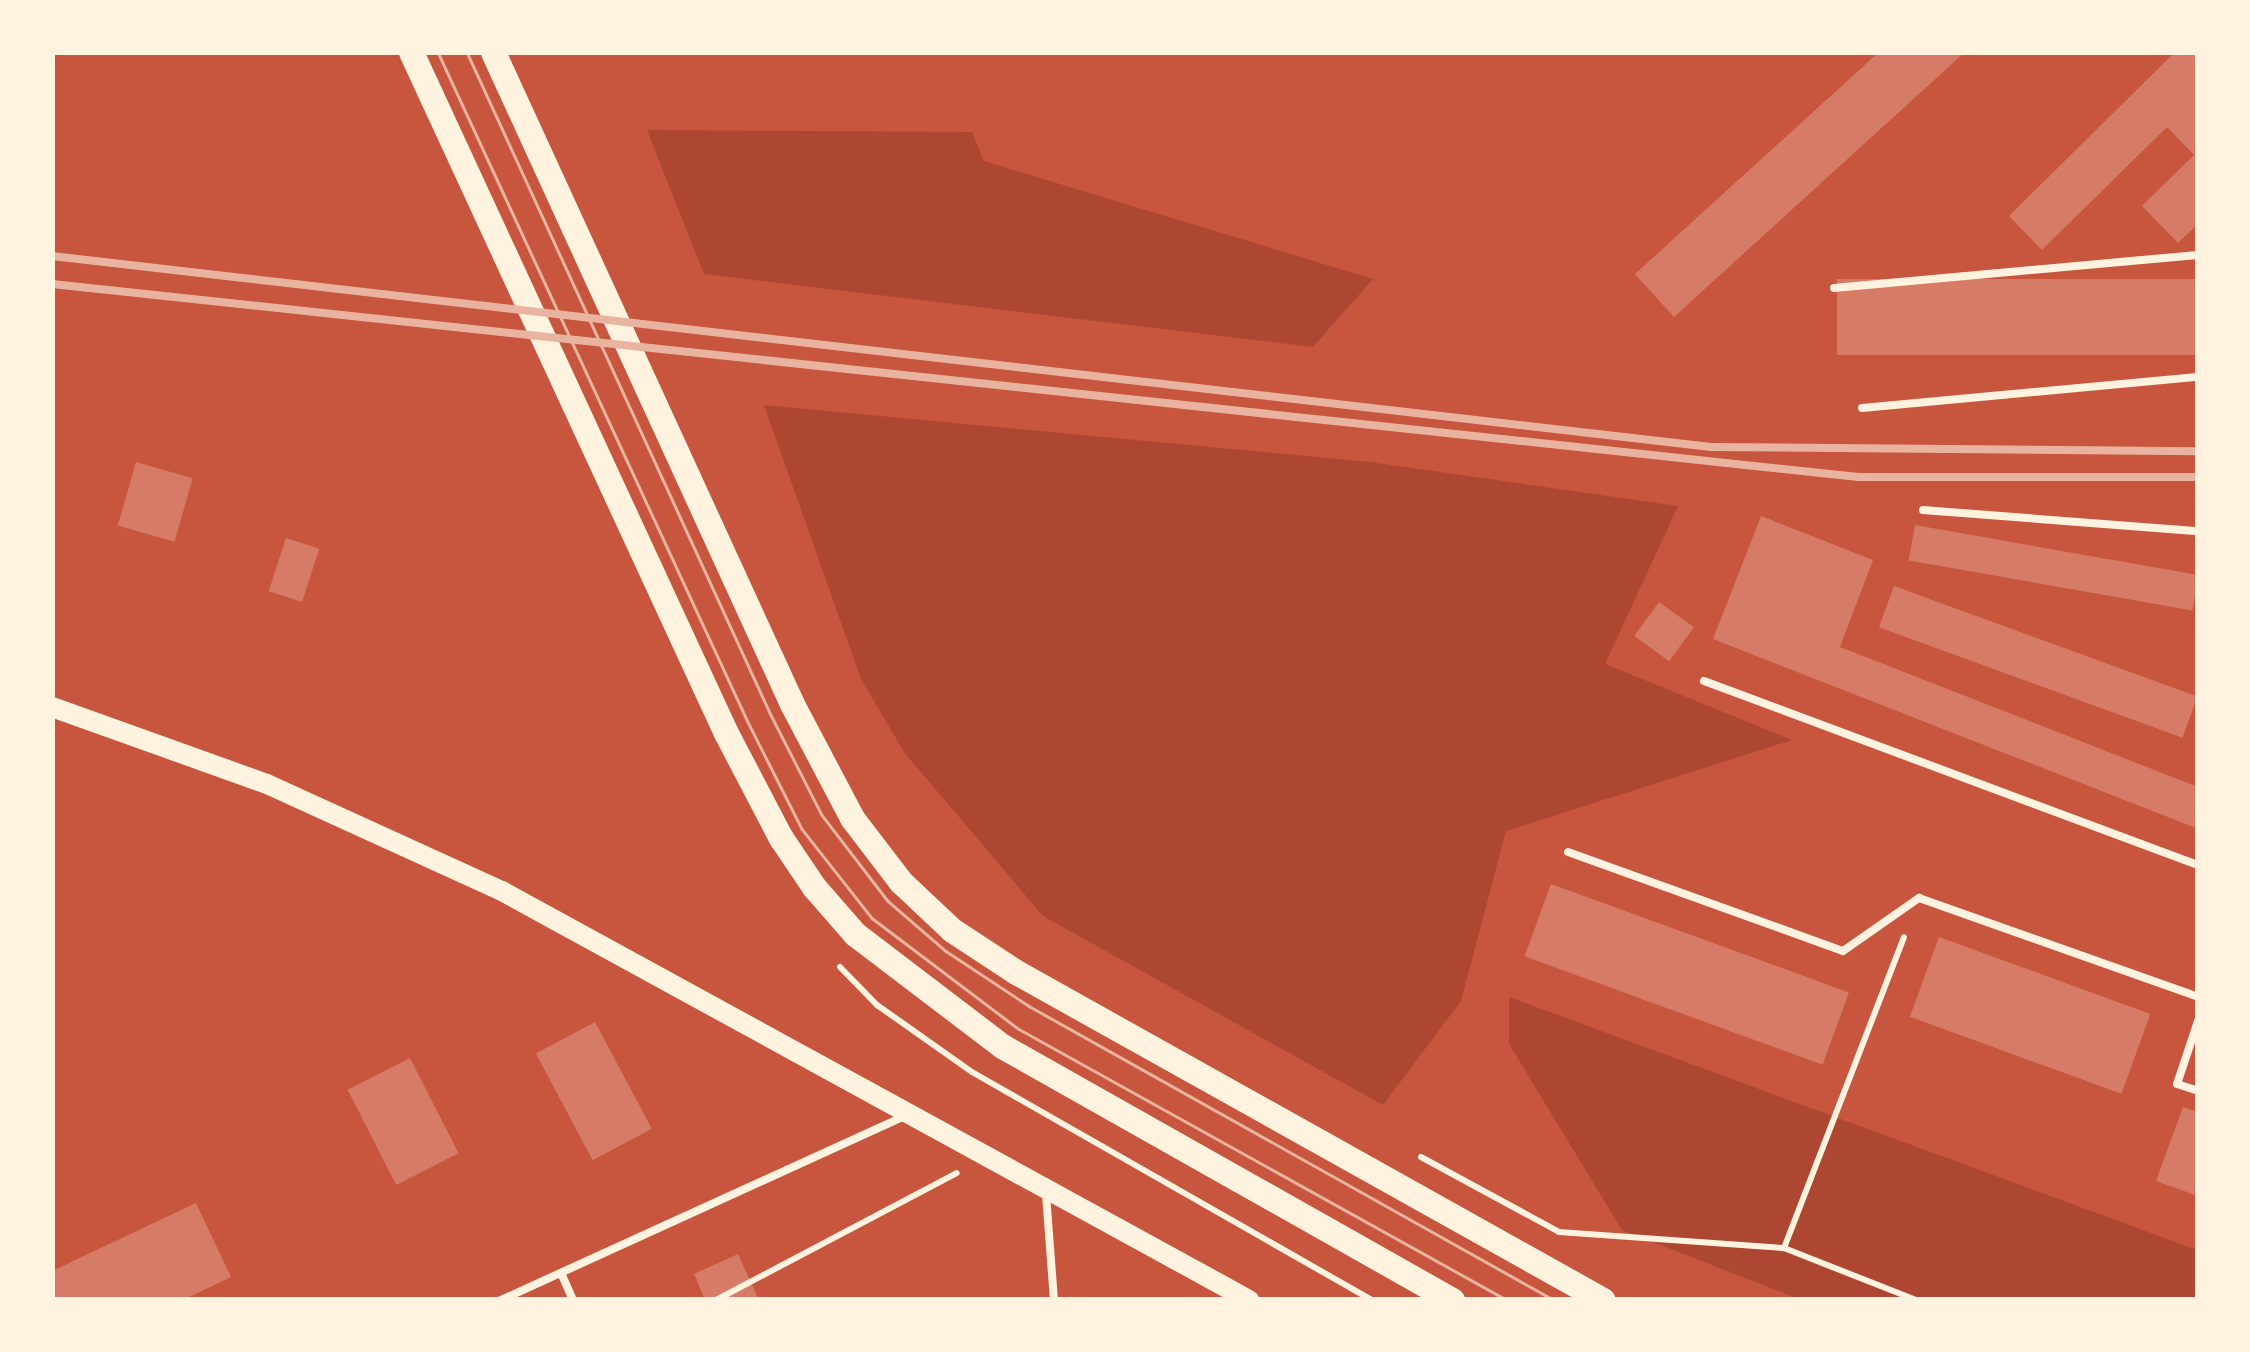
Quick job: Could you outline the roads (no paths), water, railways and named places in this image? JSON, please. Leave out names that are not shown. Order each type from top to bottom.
[{"type":"main road","points":[[411,52],[726,732],[814,886],[855,934],[921,990],[1002,1046],[1452,1300]]},
{"type":"main road","points":[[493,52],[792,704],[852,818],[901,882],[952,930],[1016,972],[1603,1300]]},
{"type":"main road","points":[[52,707],[267,784],[502,891],[905,1116],[1249,1300]]},
{"type":"lane","points":[[1834,288],[2198,255]]},
{"type":"lane","points":[[1862,408],[2198,377]]},
{"type":"lane","points":[[1922,510],[2198,530]]},
{"type":"lane","points":[[1704,682],[2198,865]]},
{"type":"lane","points":[[1568,852],[1843,951],[1919,898],[2198,997]]},
{"type":"lane","points":[[2198,1022],[2177,1084],[2198,1091]]},
{"type":"lane","points":[[501,1300],[905,1116]]},
{"type":"lane","points":[[1046,1191],[1054,1300]]},
{"type":"lane","points":[[561,1274],[574,1300]]},
{"type":"tram line","points":[[438,52],[748,722],[802,829],[872,918],[1019,1029],[1507,1300]]},
{"type":"tram line","points":[[467,52],[770,713],[822,815],[888,901],[946,951],[1029,1006],[1554,1300]]},
{"type":"railway","points":[[52,256],[1711,447],[2198,451]]},
{"type":"railway","points":[[52,284],[1859,477],[2198,477]]}]
